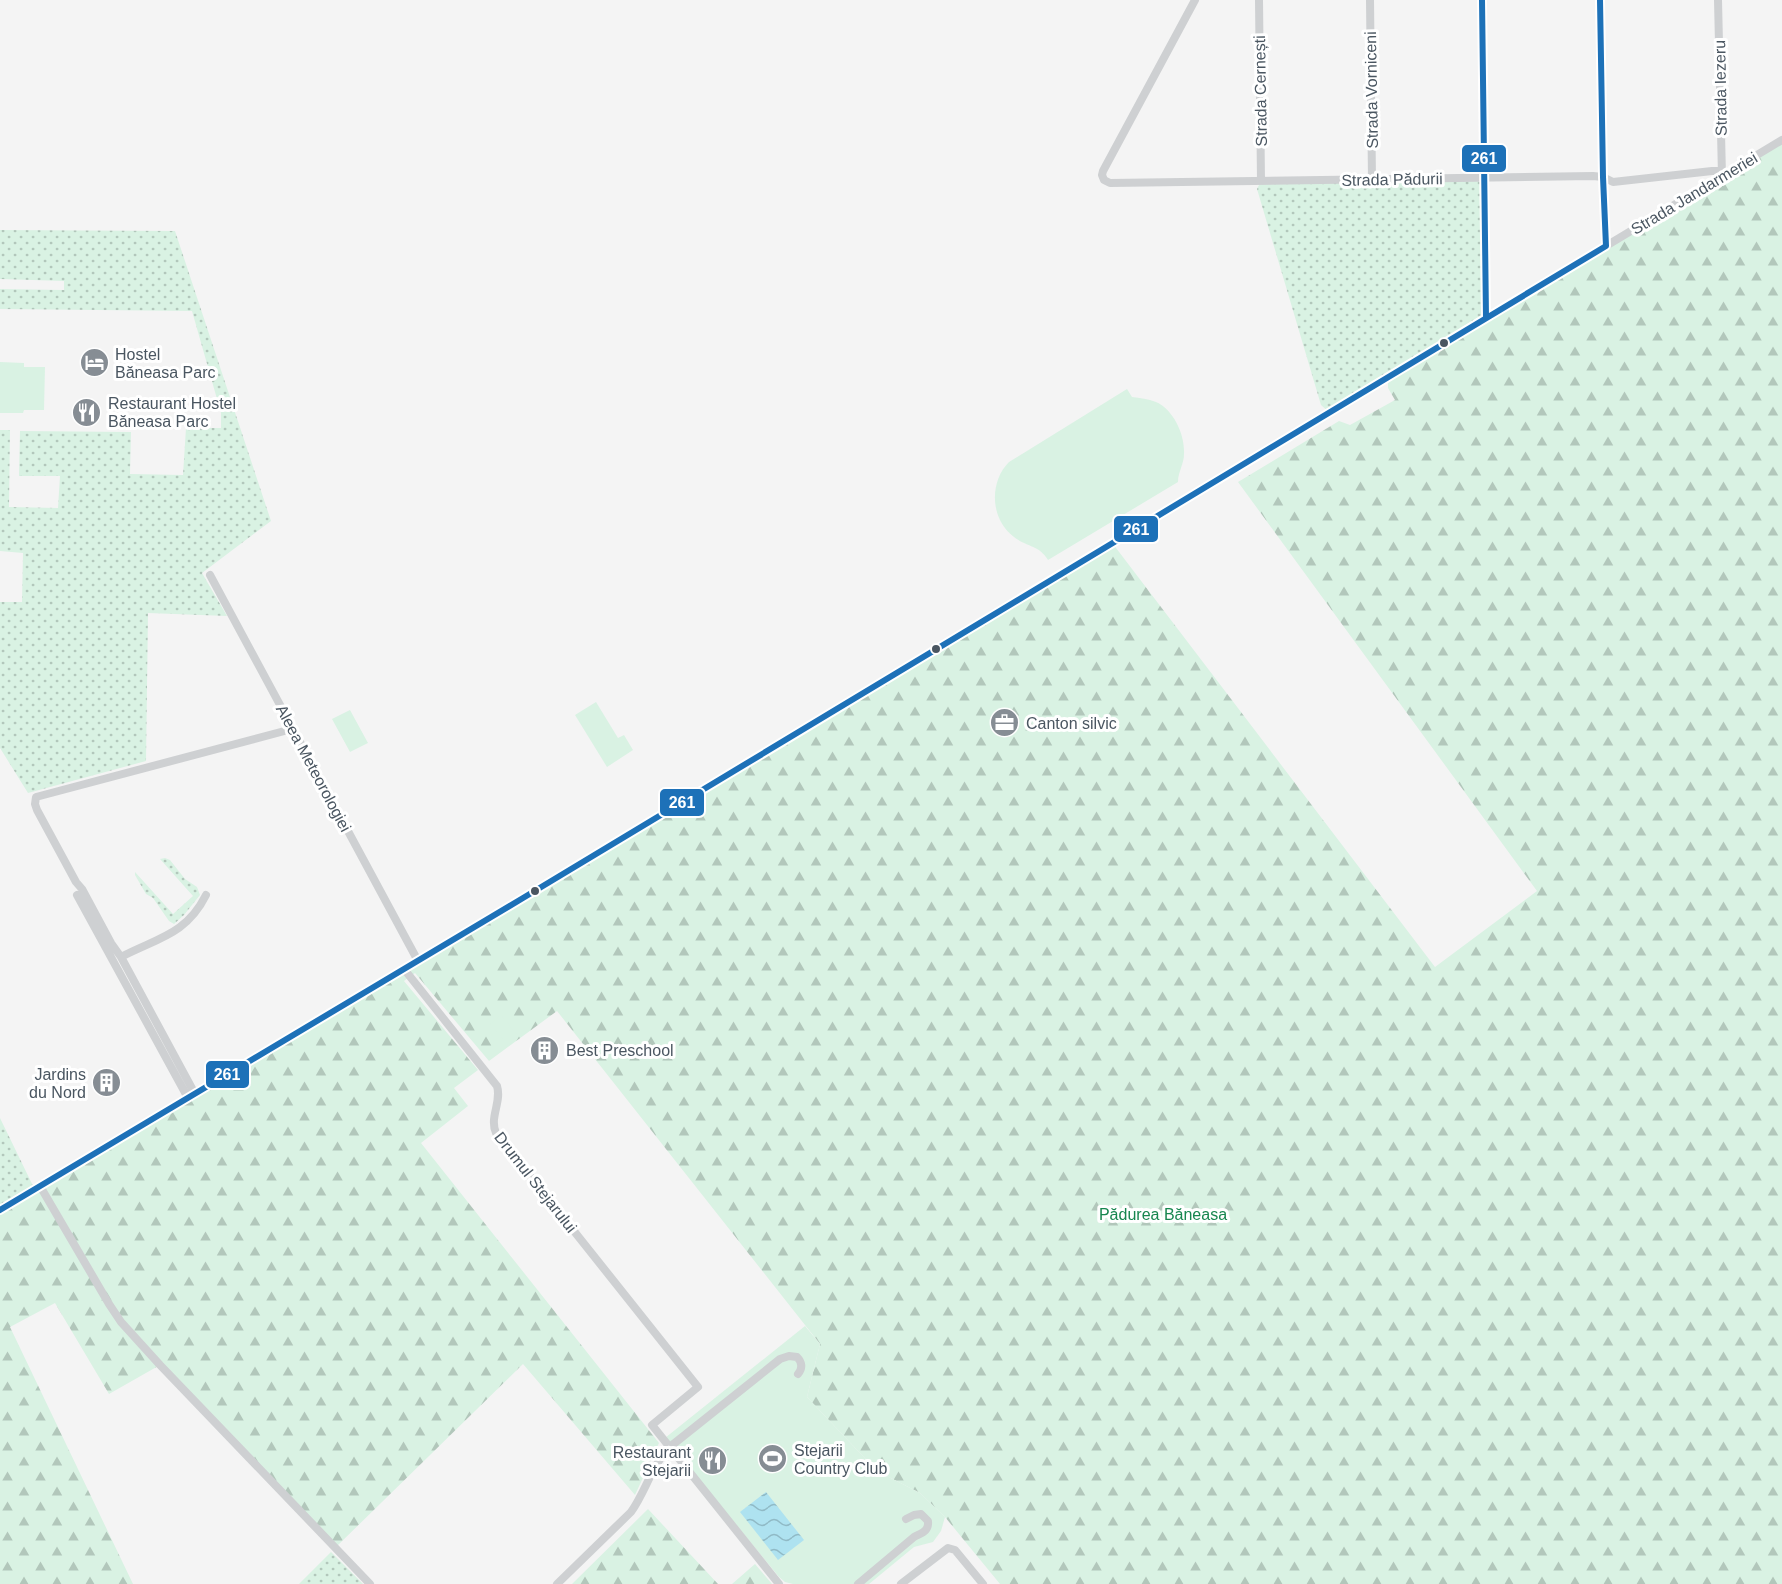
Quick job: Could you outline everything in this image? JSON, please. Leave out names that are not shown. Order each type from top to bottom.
[{"type":"street","name":"Strada Pădurii","points":[[1195,0],[1103,171],[1104,180],[1110,183],[1593,176],[1603,177],[1612,182],[1715,171],[1722,176]]},
{"type":"street","name":"Strada Cernești","points":[[1259,0],[1261,181]]},
{"type":"street","name":"Strada Vorniceni","points":[[1370,0],[1372,180]]},
{"type":"street","points":[[1482,0],[1486,317]]},
{"type":"street","points":[[1600,0],[1606,246]]},
{"type":"street","name":"Strada Iezeru","points":[[1718,0],[1722,176]]},
{"type":"street","name":"Strada Jandarmeriei","points":[[0,1210],[1782,140]]},
{"type":"street","name":"Aleea Meteorologiei","points":[[210,575],[418,961]]},
{"type":"street","points":[[191,1096],[121,957],[48,830],[35,804],[36,797],[292,729]]},
{"type":"street","points":[[77,895],[191,1096]]},
{"type":"street","points":[[121,957],[182,927],[195,913],[206,895]]},
{"type":"street","name":"Drumul Stejarului","points":[[404,969],[497,1086],[499,1095],[493,1125],[496,1133],[698,1387],[652,1425],[671,1446]]},
{"type":"street","points":[[40,1186],[121,1322],[370,1584]]},
{"type":"street","points":[[557,1584],[631,1512],[660,1459],[671,1446],[780,1359],[793,1356],[800,1359],[801,1366],[798,1374]]},
{"type":"street","points":[[671,1446],[779,1584]]},
{"type":"street","points":[[858,1584],[914,1537],[927,1530],[928,1521],[924,1516],[917,1514],[906,1519]]},
{"type":"street","points":[[901,1584],[948,1548],[955,1550],[983,1584]]},
{"type":"green space","name":"Pădurea Băneasa","points":[[1782,140],[1782,1584],[1000,1584],[945,1517],[920,1493],[877,1471],[807,1397],[820,1344],[557,1011],[489,1061],[415,973],[404,981],[478,1070],[454,1088],[468,1106],[421,1143],[659,1443],[635,1495],[523,1364],[335,1548],[160,1365],[109,1394],[55,1303],[10,1327],[133,1584],[0,1584],[0,1210],[1113,544],[1435,967],[1537,891],[1238,482],[1339,421],[1350,425],[1395,400],[1388,388],[1388,378]]},
{"type":"green space","points":[[1484,178],[1486,317],[1330,413],[1321,405],[1257,189],[1261,181]]},
{"type":"green space","points":[[0,230],[175,231],[271,521],[202,573],[227,616],[148,613],[146,761],[28,793],[0,748],[0,602],[22,602],[23,553],[0,551],[0,430],[10,430],[9,507],[58,508],[60,476],[19,476],[20,431],[131,432],[130,474],[183,475],[186,428],[221,428],[221,413],[192,311],[0,309],[0,289],[64,290],[64,281],[0,279]]},
{"type":"green space","points":[[0,362],[24,363],[24,367],[45,367],[44,410],[0,413]]},
{"type":"green space","points":[[1127,389],[1132,397],[1150,400],[1162,406],[1177,424],[1184,447],[1178,482],[1048,560],[1040,551],[1014,537],[1000,520],[995,490],[1002,470],[1009,462]]},
{"type":"green space","points":[[596,702],[618,738],[624,735],[633,750],[607,767],[575,715]]},
{"type":"green space","points":[[350,710],[368,743],[350,752],[332,719]]},
{"type":"green space","points":[[160,859],[170,860],[185,879],[197,887],[200,895],[174,924],[169,921],[153,898],[146,894],[135,875],[135,872],[173,914],[193,896]]},
{"type":"green space","points":[[501,1015],[518,1036],[508,1045],[490,1024]]},
{"type":"green space","points":[[0,1118],[35,1190],[0,1210]]},
{"type":"green space","name":"Stejarii Country Club","points":[[805,1326],[820,1344],[807,1397],[877,1471],[920,1493],[945,1517],[941,1531],[933,1542],[914,1547],[869,1584],[793,1584],[785,1582],[665,1438]]},
{"type":"green space","points":[[648,1509],[718,1584],[572,1584]]},
{"type":"green space","points":[[331,1552],[363,1584],[299,1584]]},
{"type":"green space","points":[[755,1564],[772,1584],[732,1584]]},
{"type":"water","points":[[766,1492],[804,1540],[778,1560],[740,1512]]},
{"type":"transit line","name":"261","points":[[1482,0],[1486,317]]},
{"type":"transit line","name":"261","points":[[0,1210],[1606,246],[1600,0]]},
{"type":"place","name":"Hostel Băneasa Parc","points":[[94,363]]},
{"type":"place","name":"Restaurant Hostel Băneasa Parc","points":[[87,412]]},
{"type":"place","name":"Canton silvic","points":[[1005,723]]},
{"type":"place","name":"Best Preschool","points":[[545,1050]]},
{"type":"place","name":"Jardins du Nord","points":[[107,1083]]},
{"type":"place","name":"Stejarii Country Club","points":[[773,1459]]},
{"type":"place","name":"Restaurant Stejarii","points":[[712,1461]]}]
